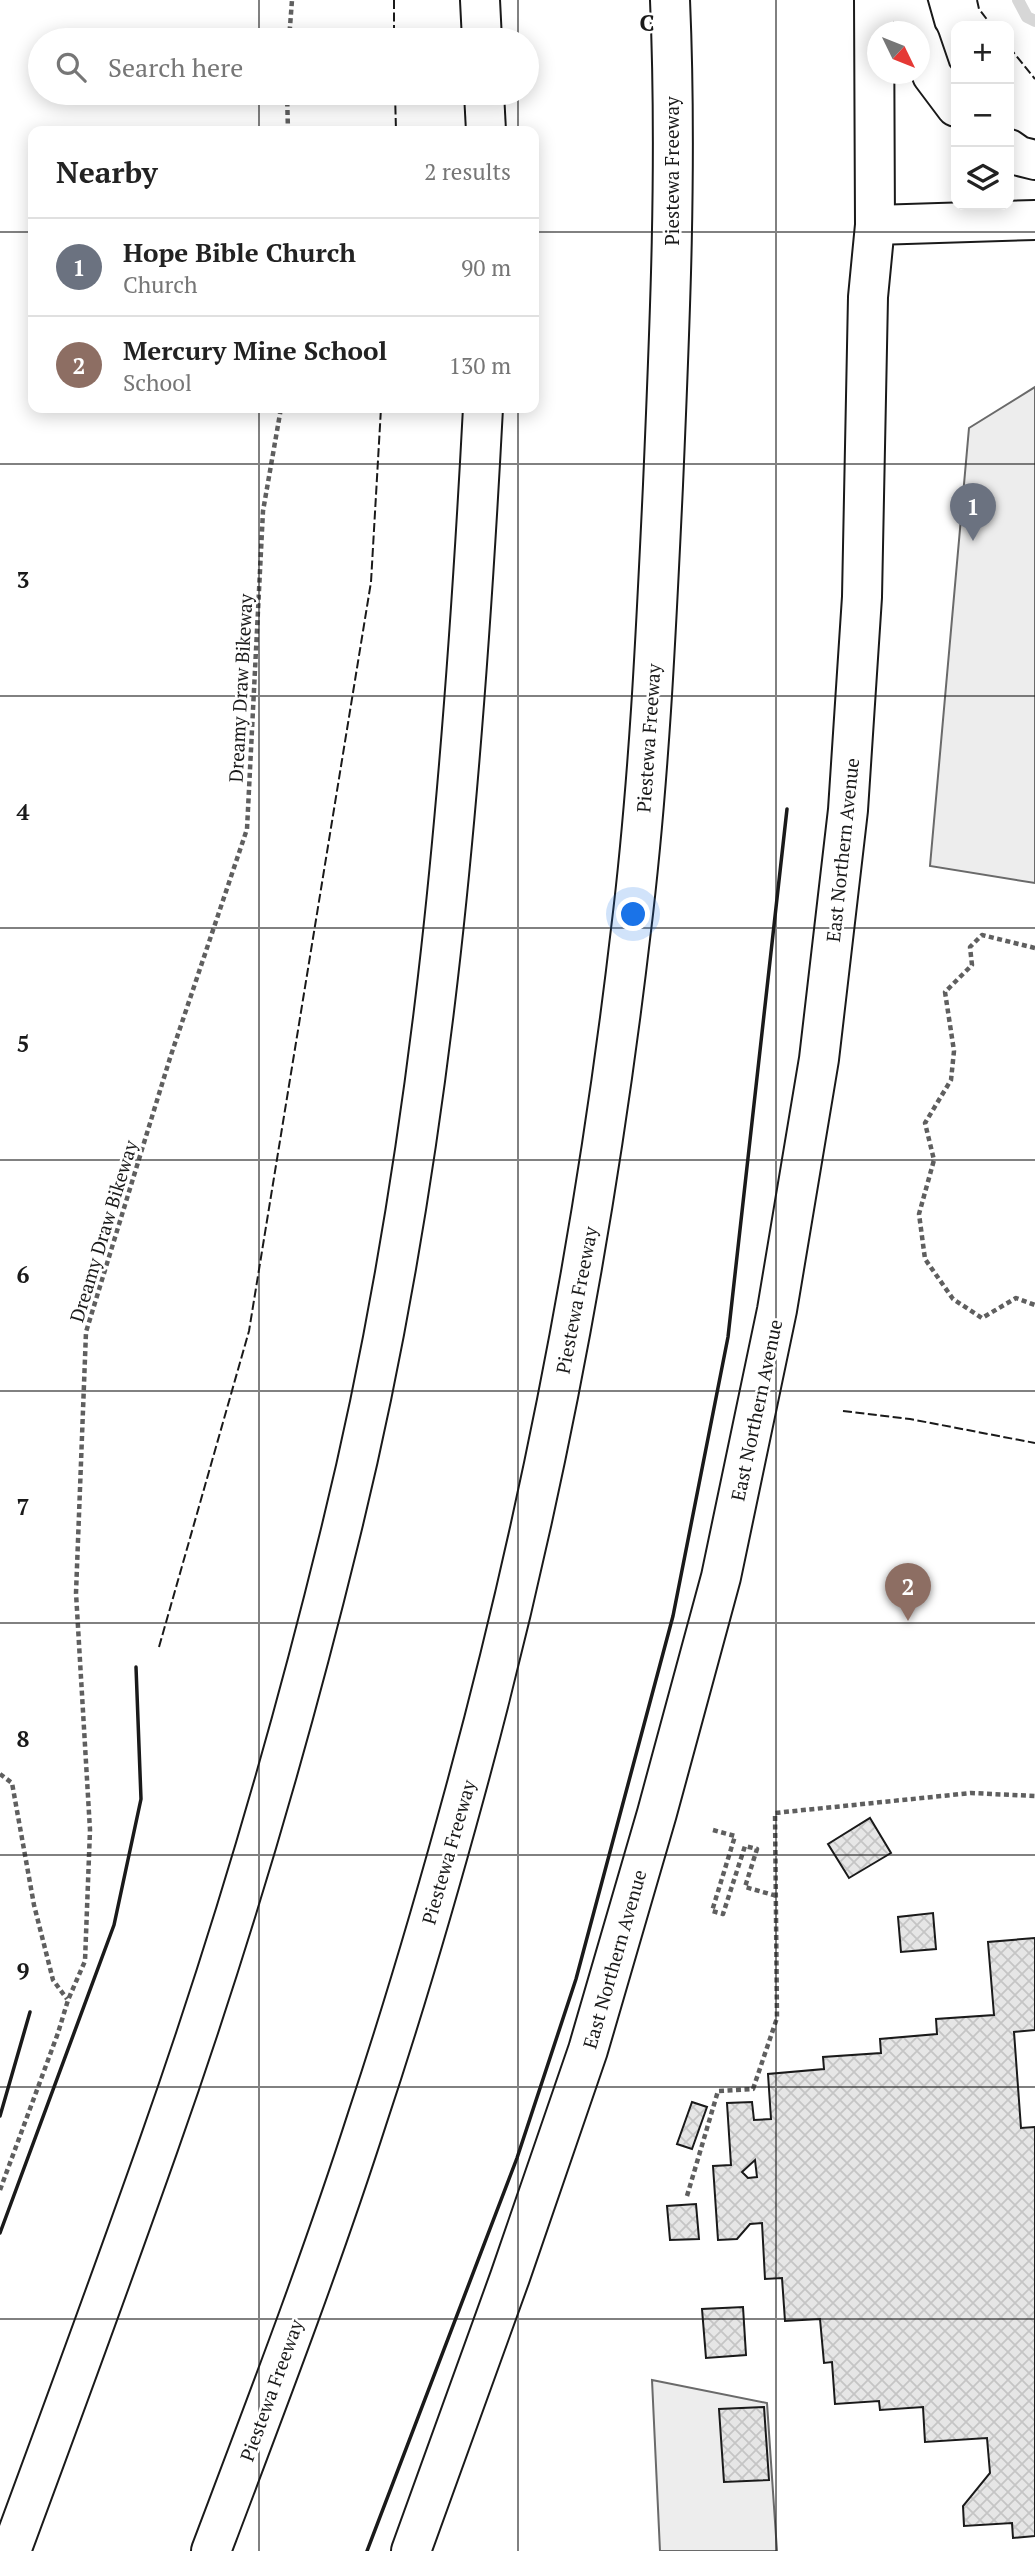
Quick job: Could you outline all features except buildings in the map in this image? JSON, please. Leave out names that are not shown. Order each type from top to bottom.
[{"type":"main road","points":[[480,0],[481,28]]},
{"type":"main road","name":"Piestewa Freeway","points":[[211,2551],[345,2186],[444,1868],[495,1677],[521,1566],[594,1205],[632,926],[654,652],[670,284],[670,0]]},
{"type":"main road","name":"East Northern Avenue","points":[[411,2551],[588,2050],[657,1813],[721,1577],[777,1310],[819,1059],[848,810],[862,597],[868,297],[876,225],[874,0]]},
{"type":"main road","points":[[907,0],[913,21]]},
{"type":"main road","points":[[930,70],[951,100]]},
{"type":"main road","points":[[485,105],[486,126]]},
{"type":"main road","points":[[1014,152],[1035,160]]},
{"type":"main road","points":[[876,225],[1035,220]]},
{"type":"main road","points":[[11,2551],[160,2141],[240,1894],[310,1653],[367,1414],[392,1291],[431,1040],[459,780],[483,413]]},
{"type":"path","points":[[290,28],[292,0]]},
{"type":"path","points":[[288,105],[288,126]]},
{"type":"path","name":"Dreamy Draw Bikeway","points":[[0,2190],[68,2000],[85,1961],[90,1830],[76,1593],[86,1332],[170,1058],[247,829],[263,511],[280,413]]},
{"type":"path","points":[[1035,948],[982,935],[970,947],[972,965],[946,992],[954,1051],[951,1080],[925,1123],[934,1160],[919,1214],[925,1259],[953,1299],[982,1318],[1016,1298],[1035,1305]]},
{"type":"path","points":[[0,1773],[12,1783],[37,1918],[53,1980],[68,2000]]},
{"type":"path","points":[[687,2196],[718,2091],[753,2089],[777,2018],[775,1813],[971,1793],[1035,1796]]},
{"type":"path","points":[[713,1830],[735,1836],[712,1911],[723,1914],[745,1846],[757,1849],[745,1887],[777,1896]]},
{"type":"shaded area","points":[[1035,387],[1035,883],[930,866],[969,428]]},
{"type":"shaded area","points":[[652,2380],[767,2403],[777,2551],[660,2551]]},
{"type":"waterway","points":[[1018,0],[1027,17],[1035,21]]},
{"type":"fence","points":[[394,0],[394,28]]},
{"type":"fence","points":[[977,0],[979,9],[988,21]]},
{"type":"fence","points":[[1014,53],[1035,79]]},
{"type":"fence","points":[[395,105],[396,126]]},
{"type":"fence","points":[[159,1647],[249,1331],[371,582],[381,413]]},
{"type":"fence","points":[[843,1411],[910,1419],[1035,1443]]},
{"type":"wall","points":[[367,2551],[517,2158],[576,1979],[673,1616],[728,1337],[787,809]]},
{"type":"wall","points":[[0,2233],[114,1925],[141,1799],[136,1667]]},
{"type":"wall","points":[[0,2116],[30,2012]]},
{"type":"place","name":"Hope Bible Church","points":[[973,541]]},
{"type":"place","name":"Mercury Mine School","points":[[908,1621]]}]
